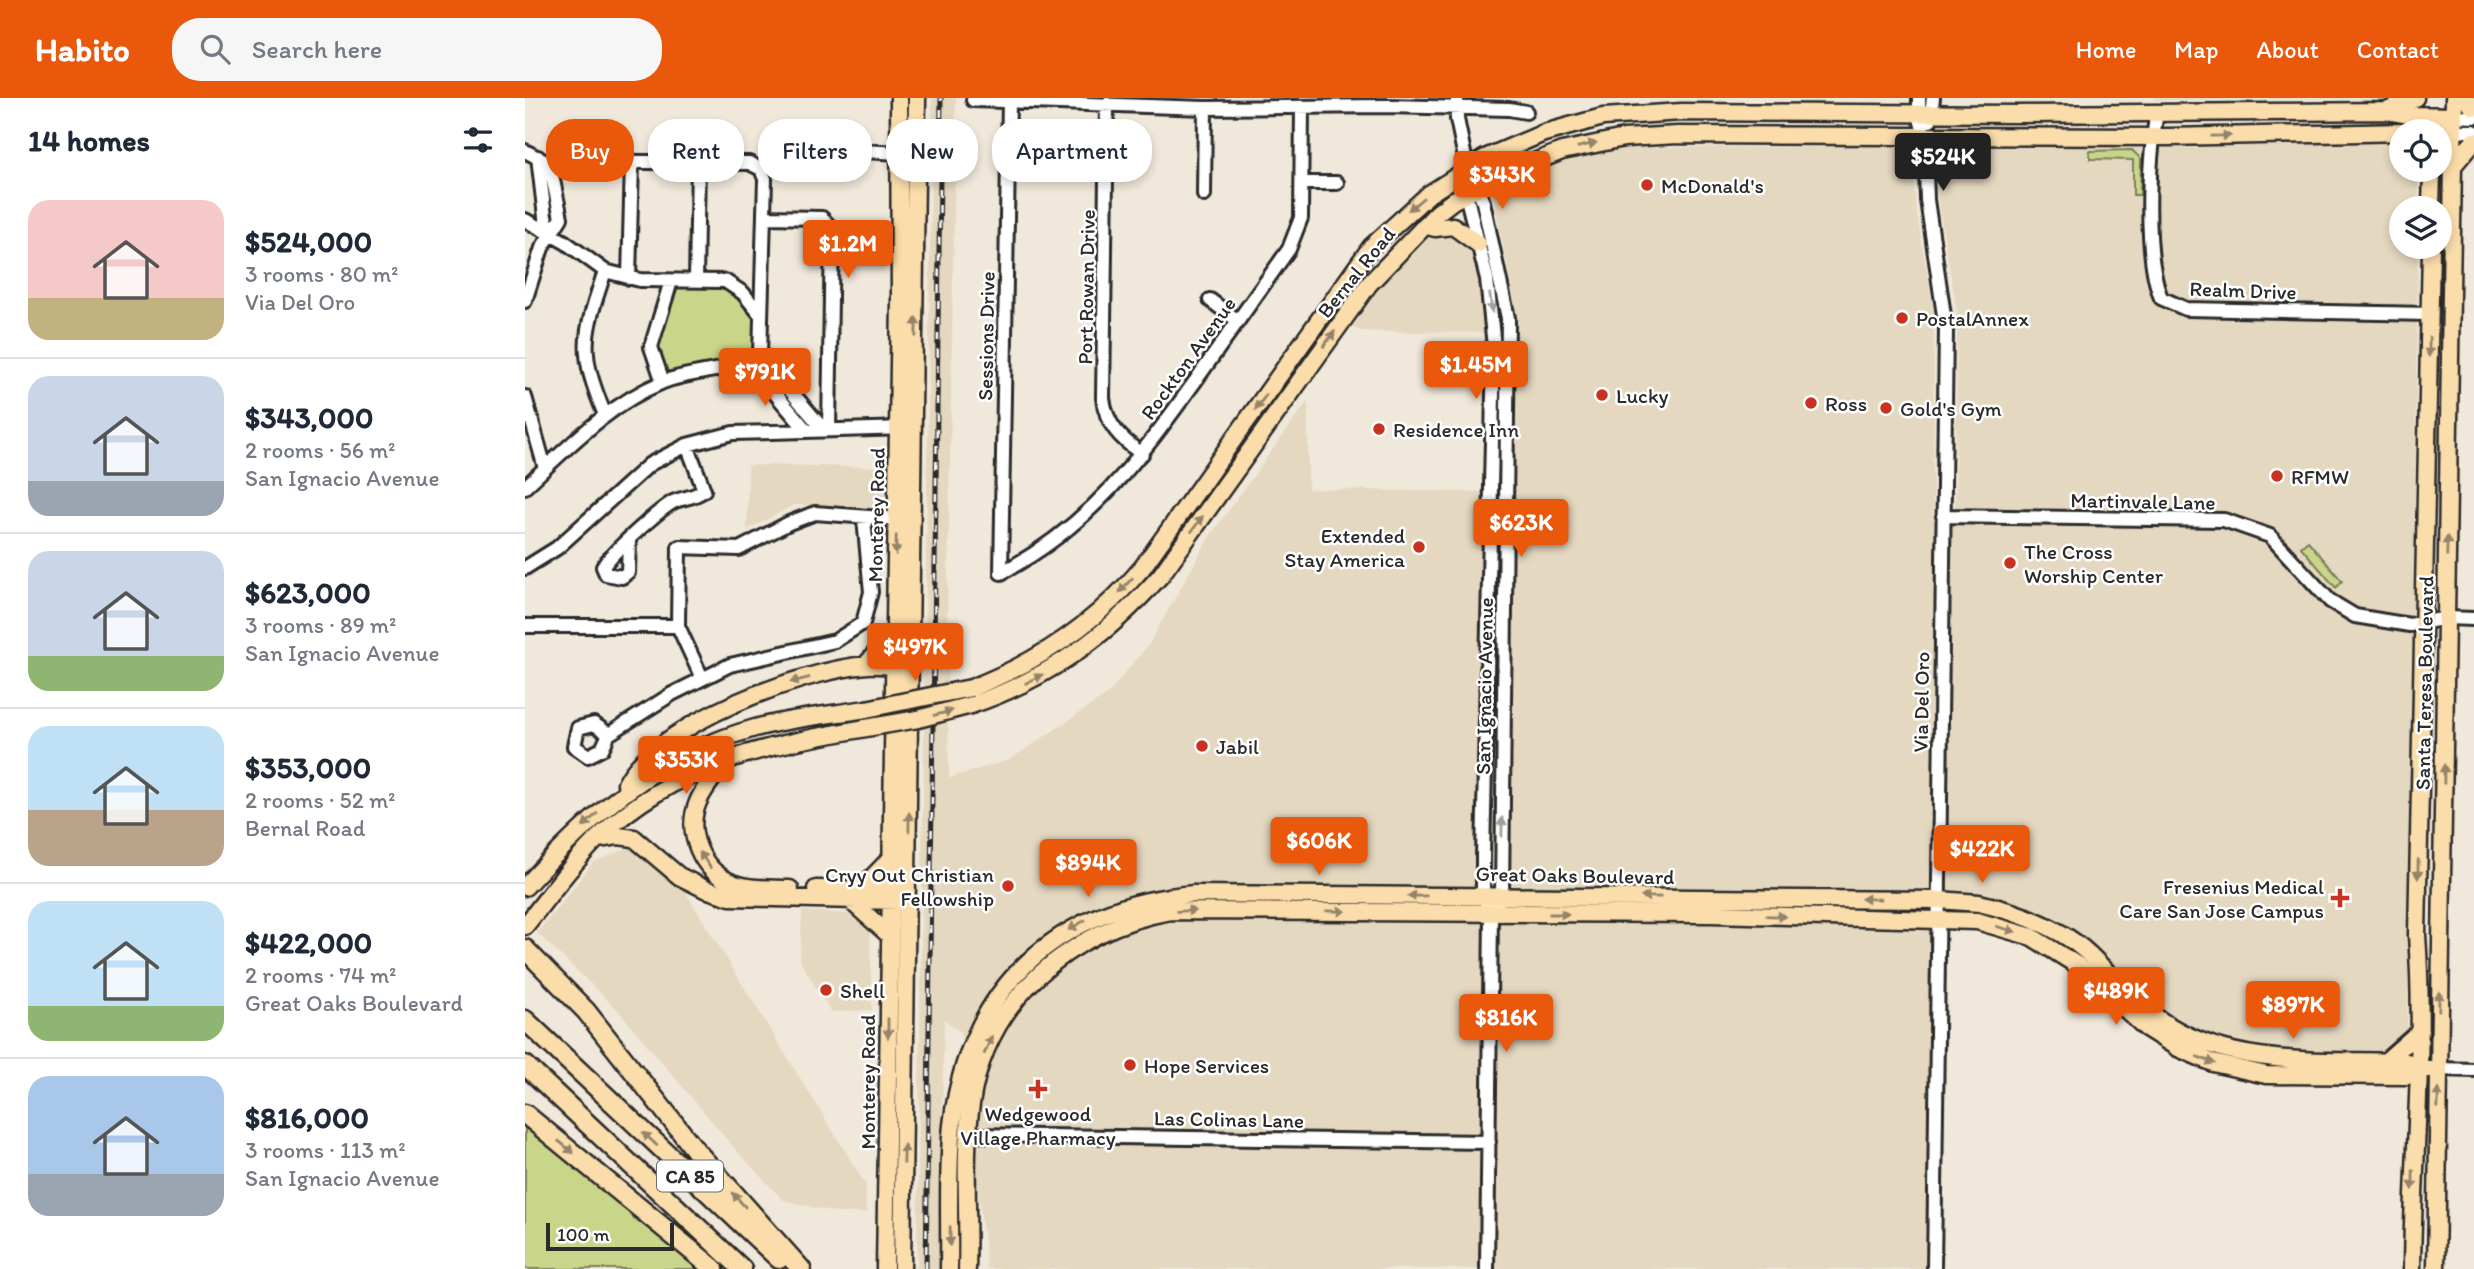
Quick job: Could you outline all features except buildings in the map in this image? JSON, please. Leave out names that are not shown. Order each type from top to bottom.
[{"type":"highway","points":[[525,949],[586,1011],[696,1151],[801,1269]]},
{"type":"highway","name":"CA 85","points":[[526,1022],[789,1269]]},
{"type":"highway","name":"CA 85","points":[[525,1065],[742,1269]]},
{"type":"highway","points":[[525,1114],[714,1269]]},
{"type":"main road","name":"Monterey Road","points":[[899,98],[900,119]]},
{"type":"main road","name":"Monterey Road","points":[[902,1269],[908,896],[903,667],[906,428],[917,98]]},
{"type":"main road","points":[[2387,111],[2415,98]]},
{"type":"main road","points":[[2432,119],[2433,98]]},
{"type":"main road","name":"Santa Teresa Boulevard","points":[[2452,167],[2453,98]]},
{"type":"main road","points":[[2464,98],[2474,107]]},
{"type":"main road","name":"Bernal Road","points":[[525,926],[598,839],[631,811],[676,780],[729,757],[773,744],[918,719],[971,696],[1081,629],[1114,599],[1161,542],[1371,247],[1412,207],[1467,168],[1526,139],[1589,120],[1651,113],[1926,106],[2157,113],[2387,111],[2413,119]]},
{"type":"main road","points":[[1678,135],[1705,112]]},
{"type":"main road","name":"Bernal Road","points":[[525,887],[580,828],[622,792],[686,754],[755,728],[866,709],[1008,692],[1067,660],[1136,604],[1161,575],[1369,284],[1445,206],[1528,163],[1579,147],[1624,138],[1678,135],[1925,138],[2389,132]]},
{"type":"main road","points":[[2452,167],[2474,141]]},
{"type":"main road","name":"Monterey Road","points":[[885,1269],[891,858],[903,667],[895,630],[896,519],[906,428],[902,182]]},
{"type":"main road","name":"Santa Teresa Boulevard","points":[[2436,1269],[2452,182]]},
{"type":"main road","points":[[1425,225],[1436,228],[1453,226],[1478,244]]},
{"type":"main road","name":"Santa Teresa Boulevard","points":[[2412,1269],[2413,1160],[2419,1112],[2417,935],[2431,259]]},
{"type":"main road","points":[[866,665],[895,630]]},
{"type":"main road","points":[[622,792],[632,773],[658,750],[716,712],[787,683],[866,665],[903,667]]},
{"type":"main road","points":[[729,757],[703,792],[694,818],[698,850],[713,870],[731,883],[753,888],[908,896]]},
{"type":"main road","points":[[636,782],[630,798],[631,811],[654,853]]},
{"type":"main road","points":[[598,839],[626,836],[654,853],[679,876],[705,890],[730,897],[855,895],[891,858]]},
{"type":"main road","name":"Great Oaks Boulevard","points":[[949,1269],[952,1125],[976,1031],[982,1020],[1023,967],[1059,936],[1097,915],[1156,897],[1193,894],[1286,903],[1491,914],[1711,914],[1977,921],[2032,937],[2077,965],[2146,1028],[2178,1048],[2213,1063],[2266,1075],[2386,1069]]},
{"type":"main road","points":[[855,895],[890,935]]},
{"type":"main road","name":"Great Oaks Boulevard","points":[[967,1269],[969,1135],[975,1081],[991,1038],[1025,987],[1068,950],[1102,931],[1143,916],[1286,903],[1483,895],[1939,900],[1979,903],[2018,912],[2041,922],[2087,952],[2155,1016],[2186,1035],[2218,1049],[2269,1058],[2386,1069],[2407,1076],[2419,1069],[2439,1069]]},
{"type":"main road","points":[[1711,914],[1718,898]]},
{"type":"main road","points":[[2419,1112],[2404,1085],[2386,1069],[2420,1031]]},
{"type":"main road","points":[[958,1099],[962,1106],[961,1128],[969,1135]]},
{"type":"street","points":[[973,100],[1205,108],[1457,103],[1526,112]]},
{"type":"street","name":"Sessions Drive","points":[[1001,573],[1009,100]]},
{"type":"street","name":"San Ignacio Avenue","points":[[1457,103],[1472,191],[1508,309],[1502,895],[1491,914]]},
{"type":"street","name":"Port Rowan Drive","points":[[1107,104],[1103,398],[1105,413],[1114,430],[1142,454]]},
{"type":"street","name":"Via Del Oro","points":[[1926,106],[1927,200],[1945,319],[1934,1269]]},
{"type":"street","name":"Rockton Avenue","points":[[1001,573],[1028,559],[1075,525],[1142,454],[1297,235],[1301,218],[1303,107]]},
{"type":"street","points":[[1204,195],[1205,108]]},
{"type":"street","name":"Realm Drive","points":[[2157,113],[2152,136],[2152,275],[2161,298],[2186,309],[2430,314]]},
{"type":"street","name":"Bernal Road","points":[[2454,123],[2474,117]]},
{"type":"street","name":"Bernal Road","points":[[2454,123],[2474,131]]},
{"type":"street","points":[[525,151],[544,159],[545,217],[550,232],[525,301]]},
{"type":"street","points":[[744,163],[761,169],[765,179],[760,314],[750,361]]},
{"type":"street","points":[[629,278],[631,182]]},
{"type":"street","points":[[696,281],[698,182]]},
{"type":"street","points":[[1302,183],[1337,183]]},
{"type":"street","name":"San Ignacio Avenue","points":[[1472,191],[1478,244],[1492,311],[1483,895],[1491,914],[1487,1269]]},
{"type":"street","points":[[764,217],[822,218],[832,229],[827,430]]},
{"type":"street","points":[[525,220],[550,232],[605,271],[629,278],[725,281],[743,293],[760,314]]},
{"type":"street","points":[[605,271],[586,330],[584,348],[587,368],[605,415]]},
{"type":"street","points":[[663,382],[651,347],[671,281]]},
{"type":"street","points":[[1210,300],[1238,321]]},
{"type":"street","points":[[750,361],[827,430]]},
{"type":"street","points":[[525,487],[605,415],[663,382],[750,361]]},
{"type":"street","points":[[750,361],[806,430]]},
{"type":"street","points":[[525,397],[545,468]]},
{"type":"street","points":[[525,568],[557,548],[650,464],[687,445],[733,433],[906,428]]},
{"type":"street","points":[[1491,440],[1507,445]]},
{"type":"street","points":[[629,541],[667,506],[704,489],[687,445]]},
{"type":"street","points":[[702,678],[678,625],[679,547],[739,549],[815,513],[846,514],[864,519],[896,519]]},
{"type":"street","name":"Martinvale Lane","points":[[1943,516],[2224,520],[2270,536],[2330,601],[2355,616],[2410,625],[2447,618],[2474,619]]},
{"type":"street","points":[[609,734],[702,678],[730,665],[767,654],[835,640],[863,623],[871,592],[864,519]]},
{"type":"street","points":[[525,626],[678,625]]},
{"type":"street","points":[[2439,1069],[2474,1070]]},
{"type":"street","name":"Las Colinas Lane","points":[[969,1135],[1489,1142]]},
{"type":"shaded area","points":[[932,98],[956,98],[956,119],[932,119]]},
{"type":"shaded area","points":[[2155,98],[2394,98],[2155,100]]},
{"type":"shaded area","points":[[2389,142],[2389,182],[2419,182],[2418,196],[2389,196],[2389,259],[2418,259],[2407,1052],[2258,1050],[2192,1035],[2028,911],[1941,905],[1925,1269],[987,1269],[961,1033],[944,1019],[939,1269],[917,1269],[931,182],[955,182],[947,637],[949,778],[1009,760],[1108,694],[1149,644],[1210,536],[1308,401],[1308,489],[1482,492],[1515,512],[1514,298],[1493,196],[1521,172],[1607,148],[1911,146],[1916,208],[1934,314],[1933,516],[1955,511],[1957,313],[1937,197],[1937,147],[2182,148]]},
{"type":"shaded area","points":[[1447,227],[1469,244],[1485,309],[1485,333],[1360,331],[1350,324],[1368,298],[1409,254],[1427,237]]},
{"type":"shaded area","points":[[748,465],[884,467],[884,507],[794,505],[747,530]]},
{"type":"shaded area","points":[[630,847],[683,888],[866,1185],[866,1213],[837,1213],[783,1200],[735,1149],[617,1009],[537,933],[593,863]]},
{"type":"shaded area","points":[[802,911],[854,914],[870,928],[872,1010],[831,1012],[800,961]]},
{"type":"green space","points":[[2132,150],[2141,159],[2140,195],[2133,195],[2133,160],[2090,159],[2090,151]]},
{"type":"green space","points":[[675,280],[711,283],[744,296],[752,304],[757,316],[757,350],[748,357],[666,373],[655,338]]},
{"type":"green space","points":[[2308,541],[2342,581],[2336,588],[2301,547]]},
{"type":"green space","points":[[525,1119],[625,1201],[630,1215],[702,1269],[525,1269]]},
{"type":"railway","points":[[926,1269],[941,98]]},
{"type":"place","name":"McDonald's","points":[[1647,185]]},
{"type":"place","name":"PostalAnnex","points":[[1902,318]]},
{"type":"place","name":"Lucky","points":[[1602,395]]},
{"type":"place","name":"Ross","points":[[1811,403]]},
{"type":"place","name":"Gold's Gym","points":[[1886,408]]},
{"type":"place","name":"Residence Inn","points":[[1379,429]]},
{"type":"place","name":"RFMW","points":[[2277,476]]},
{"type":"place","name":"Extended Stay America","points":[[1419,547]]},
{"type":"place","name":"The Cross Worship Center","points":[[2010,563]]},
{"type":"place","name":"Jabil","points":[[1202,746]]},
{"type":"place","name":"Cryy Out Christian Fellowship","points":[[1008,886]]},
{"type":"place","name":"Fresenius Medical Care San Jose Campus","points":[[2340,898]]},
{"type":"place","name":"Shell","points":[[826,990]]},
{"type":"place","name":"Hope Services","points":[[1130,1065]]},
{"type":"place","name":"Wedgewood Village Pharmacy","points":[[1038,1089]]}]
